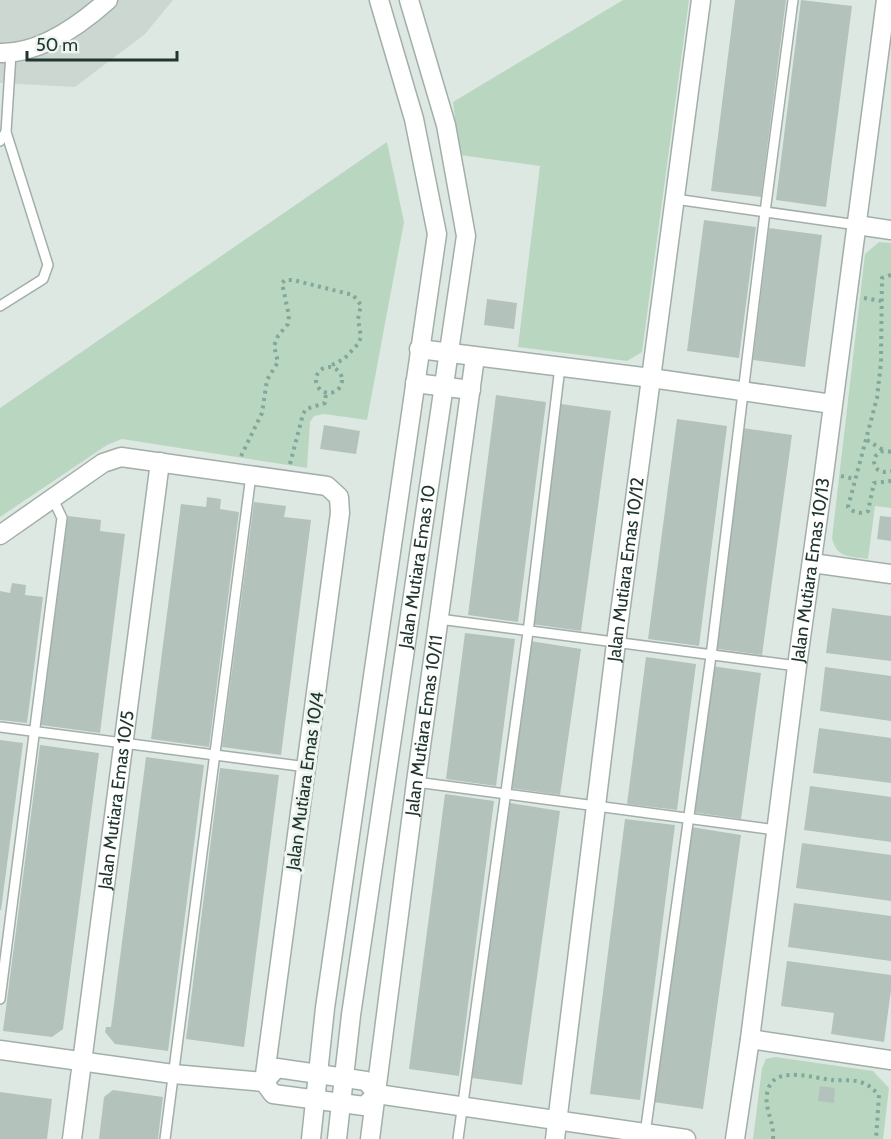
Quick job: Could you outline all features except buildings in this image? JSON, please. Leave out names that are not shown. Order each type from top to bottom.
[{"type":"street","points":[[5,53],[26,50],[58,35],[95,12],[108,0]]},
{"type":"street","name":"Jalan Mutiara Emas 10","points":[[311,1139],[325,1008],[437,234],[414,119],[379,0]]},
{"type":"street","name":"Jalan Mutiara Emas 10","points":[[337,1139],[447,352],[466,236],[446,125],[409,0]]},
{"type":"street","name":"Jalan Mutiara Emas 10/12","points":[[556,1130],[595,805],[701,0]]},
{"type":"street","name":"Jalan Mutiara Emas 10/13","points":[[735,1139],[886,0]]},
{"type":"street","points":[[857,225],[891,230]]},
{"type":"street","points":[[419,349],[651,378],[832,405]]},
{"type":"street","name":"Jalan Mutiara Emas 10/11","points":[[370,1139],[416,782],[475,357]]},
{"type":"street","points":[[415,383],[471,390]]},
{"type":"street","points":[[0,535],[108,460],[121,457],[287,480]]},
{"type":"street","name":"Jalan Mutiara Emas 10/5","points":[[72,1139],[160,462]]},
{"type":"street","name":"Jalan Mutiara Emas 10/4","points":[[264,1082],[340,513],[339,497],[334,490],[327,486],[287,480]]},
{"type":"street","points":[[812,563],[891,574]]},
{"type":"street","points":[[750,1039],[891,1060]]},
{"type":"street","points":[[0,1050],[173,1074],[264,1082],[273,1094],[341,1104],[364,1106],[377,1094]]},
{"type":"street","points":[[264,1082],[277,1068],[318,1073],[366,1081],[377,1094],[463,1107],[556,1130],[686,1139]]},
{"type":"lane","points":[[644,1136],[711,656],[793,0]]},
{"type":"lane","points":[[0,306],[43,279],[48,265],[6,132],[5,53]]},
{"type":"lane","points":[[0,141],[6,132]]},
{"type":"lane","points":[[675,199],[857,225]]},
{"type":"lane","points":[[458,1139],[528,632],[560,367]]},
{"type":"lane","points":[[165,1139],[215,755],[244,474]]},
{"type":"lane","points":[[0,999],[62,518],[53,499]]},
{"type":"lane","points":[[439,619],[797,666]]},
{"type":"lane","points":[[0,727],[307,767]]},
{"type":"lane","points":[[416,782],[777,830]]},
{"type":"path","points":[[883,450],[874,458],[874,464],[876,469],[889,472],[889,481],[874,483],[868,511],[865,513],[851,511],[848,507],[877,398],[881,362],[882,278],[891,274]]},
{"type":"path","points":[[244,474],[241,455],[262,413],[267,380],[278,362],[274,346],[278,336],[288,324],[289,316],[282,283],[285,280],[293,280],[353,296],[361,305],[358,319],[361,337],[358,344],[344,359],[325,367],[316,375],[317,387],[326,393],[333,393],[342,385],[341,373],[330,366]]},
{"type":"path","points":[[287,480],[303,414],[306,409],[325,403],[326,393]]},
{"type":"path","points":[[867,440],[891,452]]},
{"type":"path","points":[[773,1139],[774,1128],[766,1107],[766,1095],[771,1082],[781,1076],[796,1075],[867,1084],[879,1095],[876,1139]]},
{"type":"shaded area","points":[[0,0],[173,0],[145,34],[75,87],[0,83]]},
{"type":"green space","points":[[623,0],[689,0],[642,352],[627,361],[518,347],[540,166],[460,155],[453,102]]},
{"type":"green space","points":[[387,142],[404,222],[367,420],[324,414],[314,416],[310,422],[307,468],[122,439],[107,445],[0,517],[0,408]]},
{"type":"green space","points":[[879,242],[891,243],[891,508],[875,506],[868,559],[850,557],[841,553],[834,545],[832,538],[865,254]]},
{"type":"green space","points":[[775,1057],[873,1071],[889,1088],[883,1139],[753,1139],[762,1068],[766,1059]]}]
